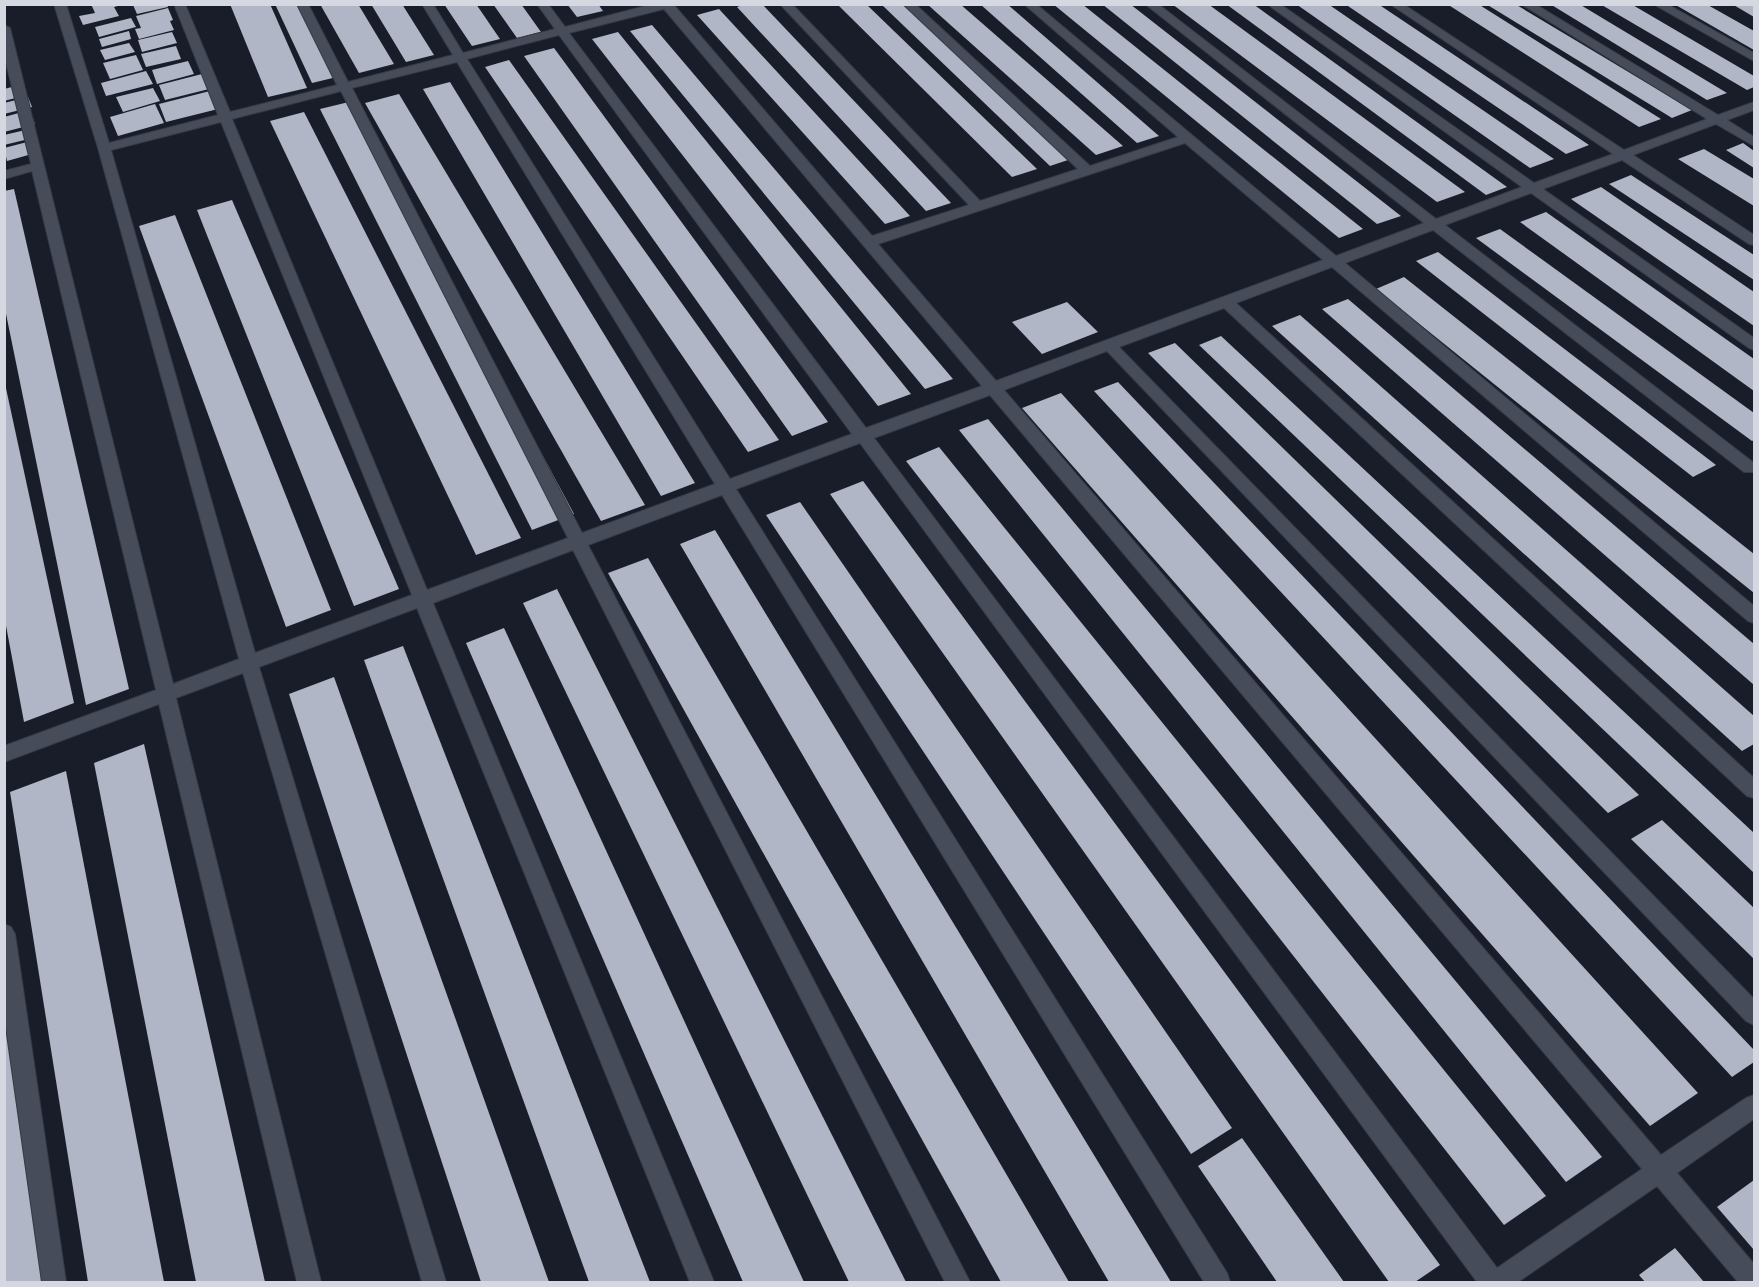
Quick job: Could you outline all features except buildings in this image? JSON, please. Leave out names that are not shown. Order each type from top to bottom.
[{"type":"street","points":[[60,4],[104,148],[249,663],[434,1282]]},
{"type":"street","points":[[179,4],[702,1282]]},
{"type":"street","points":[[302,4],[958,1282]]},
{"type":"street","points":[[427,4],[1218,1282]]},
{"type":"street","points":[[542,4],[1492,1282]]},
{"type":"street","points":[[785,4],[978,207]]},
{"type":"street","points":[[908,4],[1089,171]]},
{"type":"street","points":[[1029,4],[1755,616]]},
{"type":"street","points":[[1150,4],[1750,468]]},
{"type":"street","points":[[1272,4],[1755,345]]},
{"type":"street","points":[[1395,4],[1755,241]]},
{"type":"street","points":[[1526,4],[1755,142]]},
{"type":"street","points":[[1658,4],[1755,58]]},
{"type":"street","points":[[104,148],[667,5],[1755,1282]]},
{"type":"street","points":[[4,28],[309,1282]]},
{"type":"street","points":[[4,754],[1755,106]]},
{"type":"street","points":[[869,242],[1187,138]]},
{"type":"street","points":[[4,175],[38,166]]},
{"type":"street","points":[[1226,302],[1755,790]]},
{"type":"street","points":[[1109,345],[1755,1014]]},
{"type":"street","points":[[4,934],[54,1282]]},
{"type":"street","points":[[1497,1282],[1755,1106]]}]
